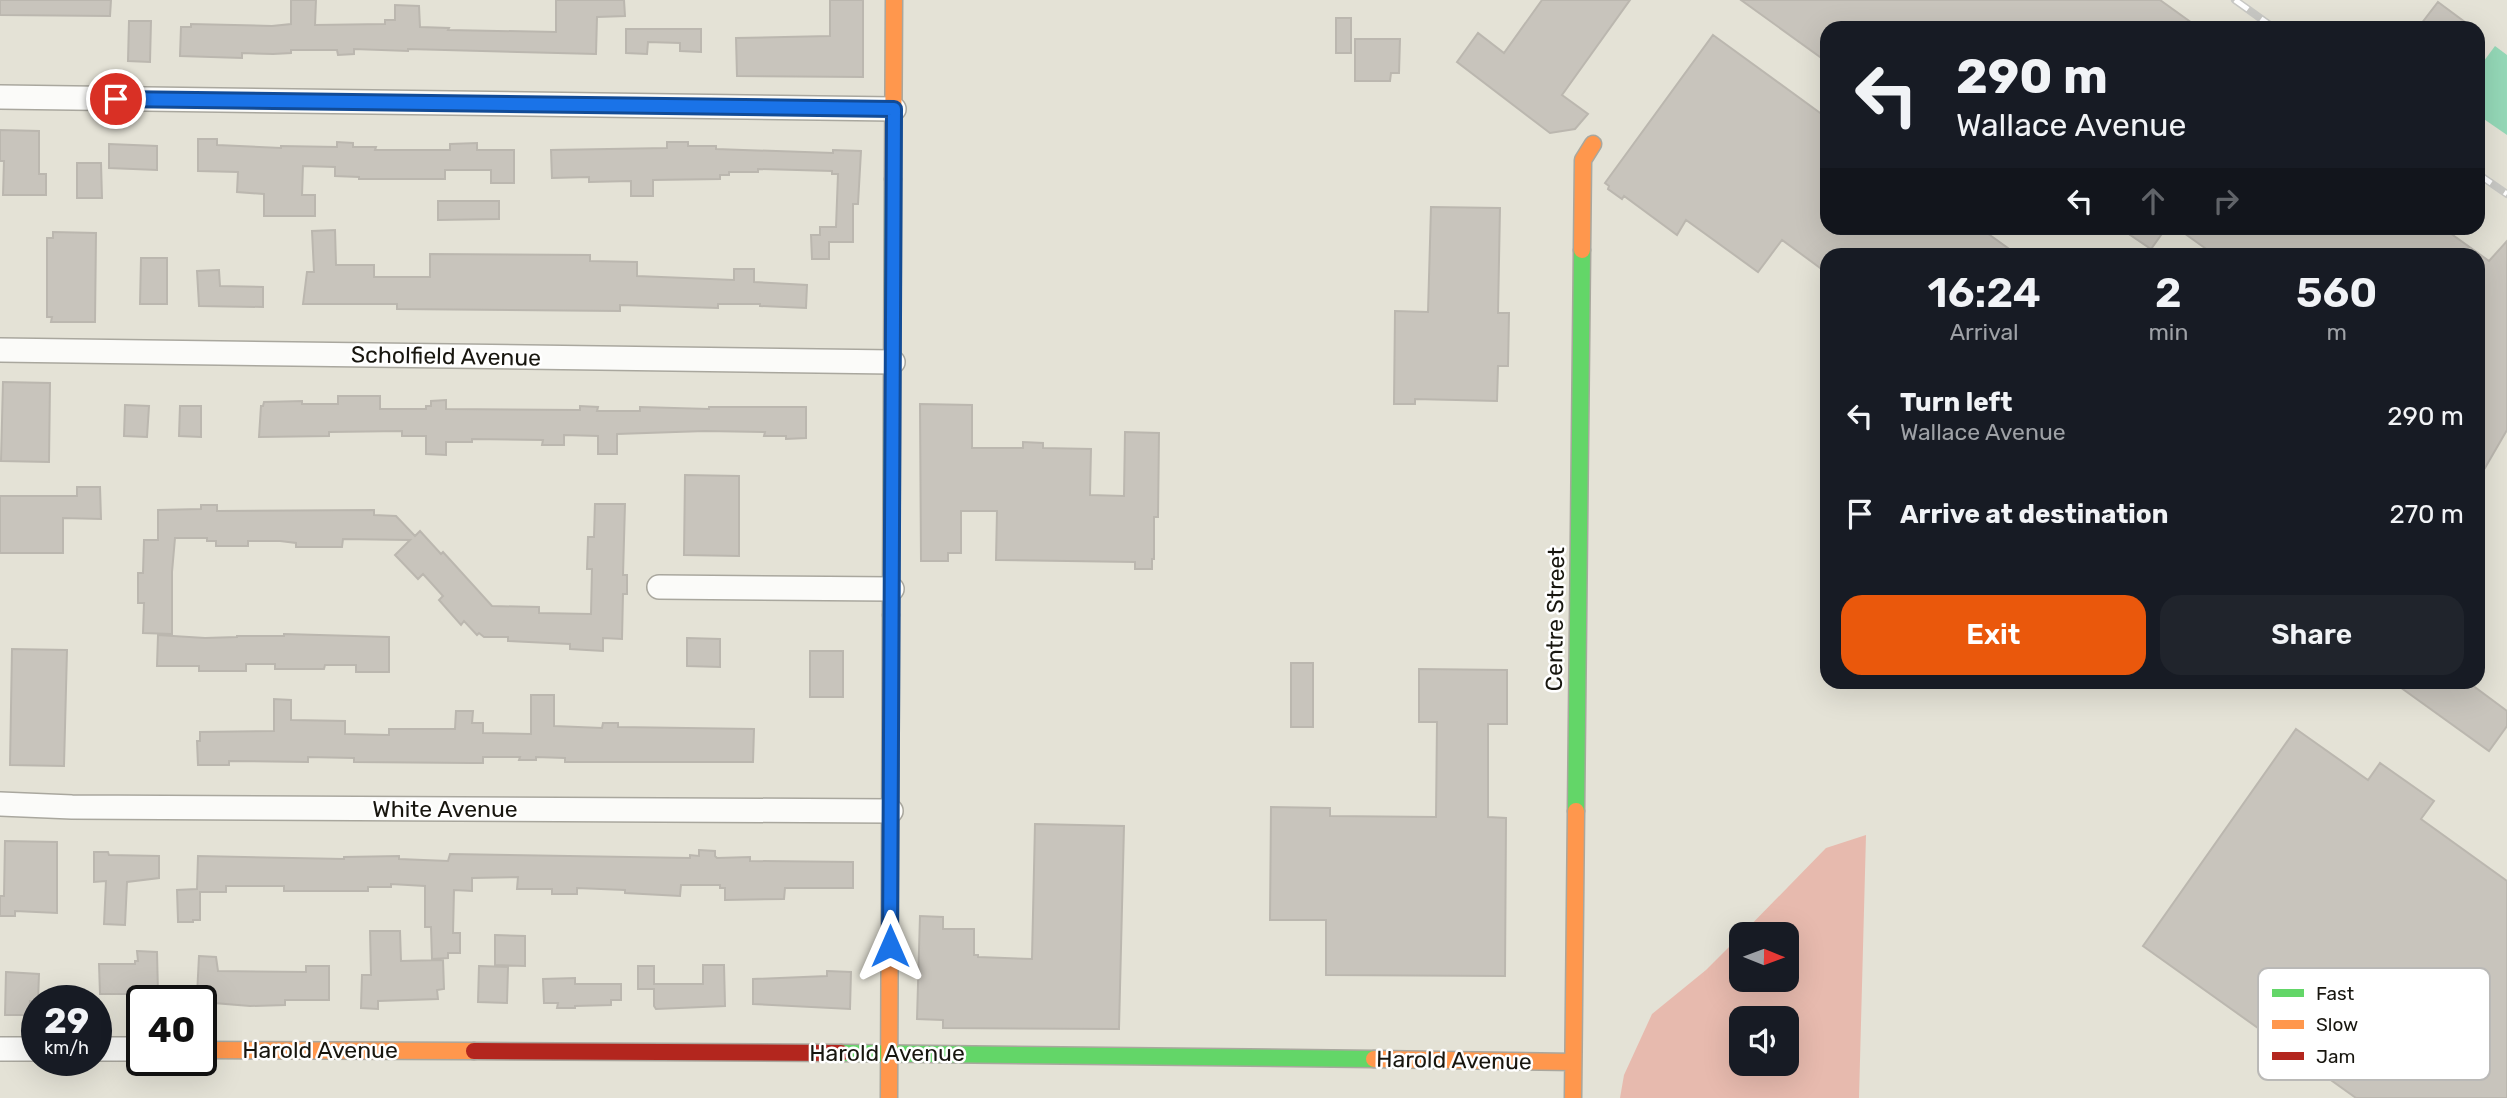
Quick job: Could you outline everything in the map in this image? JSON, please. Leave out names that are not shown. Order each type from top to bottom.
[{"type":"street","points":[[889,1098],[894,0]]},
{"type":"street","points":[[0,97],[894,109]]},
{"type":"street","name":"Centre Street","points":[[1573,1098],[1583,160],[1593,144]]},
{"type":"street","name":"Scholfield Avenue","points":[[0,350],[893,362]]},
{"type":"street","points":[[659,587],[892,589]]},
{"type":"street","name":"White Avenue","points":[[0,804],[83,807],[891,811]]},
{"type":"street","points":[[0,1049],[21,1049]]},
{"type":"street","name":"Harold Avenue","points":[[217,1050],[890,1053],[1573,1062]]},
{"type":"shaded area","points":[[2495,46],[2507,55],[2507,135],[2485,120],[2485,60]]},
{"type":"shaded area","points":[[1866,835],[1859,1098],[1620,1098],[1624,1075],[1652,1014],[1706,970],[1729,947],[1729,992],[1799,992],[1799,922],[1754,922],[1826,848]]},
{"type":"building","points":[[0,0],[111,0],[110,16],[0,15]]},
{"type":"building","points":[[291,0],[316,0],[315,25],[385,24],[385,20],[395,20],[395,5],[419,6],[420,27],[556,32],[556,0],[624,0],[625,16],[597,17],[596,54],[354,49],[354,54],[338,55],[337,50],[291,50],[291,53],[242,53],[242,58],[180,56],[181,27],[191,27],[191,24],[291,24]]},
{"type":"building","points":[[830,0],[863,0],[863,77],[737,76],[736,38],[830,36]]},
{"type":"building","points":[[1542,0],[1630,0],[1562,95],[1588,114],[1575,129],[1550,133],[1457,62],[1478,33],[1504,53]]},
{"type":"building","points":[[1741,0],[2160,0],[2189,21],[1820,21],[1820,57]]},
{"type":"building","points":[[2438,2],[2464,21],[2423,21]]},
{"type":"building","points":[[1336,18],[1351,18],[1351,53],[1336,53]]},
{"type":"building","points":[[129,21],[151,21],[150,62],[128,61]]},
{"type":"building","points":[[626,29],[701,29],[701,52],[680,51],[680,43],[648,42],[647,54],[626,53]]},
{"type":"building","points":[[1713,35],[1820,113],[1820,235],[1990,235],[2008,248],[1820,248],[1820,268],[1782,240],[1758,272],[1686,220],[1677,235],[1624,196],[1622,199],[1608,189],[1609,186],[1605,183]]},
{"type":"building","points":[[1355,39],[1400,39],[1399,73],[1391,73],[1390,81],[1355,81]]},
{"type":"building","points":[[0,130],[39,131],[39,174],[46,174],[46,195],[3,195],[4,161],[0,161]]},
{"type":"building","points":[[198,139],[217,139],[217,145],[281,148],[337,147],[337,142],[353,143],[353,147],[376,147],[375,150],[450,150],[450,144],[477,143],[477,150],[514,150],[514,183],[491,183],[491,170],[445,170],[445,179],[359,179],[335,176],[335,167],[303,166],[302,195],[315,195],[315,216],[264,216],[264,194],[237,192],[238,172],[198,171]]},
{"type":"building","points":[[667,142],[688,142],[688,146],[716,146],[716,149],[833,153],[833,150],[861,151],[858,204],[853,204],[853,242],[829,242],[829,259],[812,259],[811,235],[820,235],[820,227],[836,227],[838,174],[832,174],[832,171],[758,169],[758,172],[729,172],[729,175],[720,175],[720,179],[653,180],[653,196],[631,196],[631,181],[589,182],[589,177],[552,178],[551,150],[667,148]]},
{"type":"building","points":[[109,144],[157,146],[157,170],[109,168]]},
{"type":"building","points":[[77,163],[101,163],[102,198],[77,198]]},
{"type":"building","points":[[438,201],[499,201],[499,219],[438,220]]},
{"type":"building","points":[[1431,207],[1500,208],[1498,313],[1509,313],[1508,366],[1498,366],[1497,401],[1415,399],[1415,404],[1394,404],[1395,311],[1428,312]]},
{"type":"building","points":[[335,230],[336,265],[374,265],[374,277],[430,277],[430,254],[590,255],[590,261],[637,262],[637,276],[734,280],[734,269],[754,269],[754,282],[807,285],[806,308],[760,304],[718,304],[718,308],[620,305],[620,311],[397,309],[397,304],[303,304],[307,272],[314,272],[312,231]]},
{"type":"building","points":[[53,232],[96,233],[95,322],[51,322],[52,317],[47,317],[47,238],[53,238]]},
{"type":"building","points":[[2130,235],[2161,235],[2150,248]]},
{"type":"building","points":[[2187,235],[2453,235],[2471,248],[2205,248]]},
{"type":"building","points":[[2507,241],[2507,430],[2485,468],[2485,258],[2489,261]]},
{"type":"building","points":[[141,258],[167,258],[167,304],[140,304]]},
{"type":"building","points":[[219,270],[220,286],[263,287],[263,307],[199,306],[197,271]]},
{"type":"building","points":[[3,382],[50,383],[49,462],[1,461]]},
{"type":"building","points":[[338,396],[380,396],[380,409],[426,409],[426,406],[431,406],[431,401],[446,400],[446,409],[580,410],[580,406],[598,407],[597,411],[640,411],[640,407],[806,407],[806,438],[764,436],[765,432],[617,434],[617,454],[598,454],[598,436],[564,435],[564,445],[542,445],[543,440],[472,439],[472,442],[446,442],[446,455],[426,454],[426,436],[402,436],[402,431],[259,437],[261,406],[264,402],[338,404]]},
{"type":"building","points":[[920,404],[972,405],[972,448],[1023,448],[1023,442],[1043,443],[1043,448],[1091,449],[1090,495],[1124,496],[1125,432],[1159,433],[1158,517],[1154,517],[1152,569],[1135,569],[1135,562],[996,560],[997,511],[961,511],[961,553],[948,553],[948,561],[921,561]]},
{"type":"building","points":[[125,405],[149,406],[147,437],[124,436]]},
{"type":"building","points":[[180,406],[201,406],[201,437],[179,436]]},
{"type":"building","points":[[685,475],[739,476],[739,556],[684,555]]},
{"type":"building","points":[[77,487],[100,487],[101,519],[63,518],[63,553],[0,553],[0,496],[77,496]]},
{"type":"building","points":[[595,504],[625,504],[623,575],[627,575],[627,594],[623,594],[622,639],[603,638],[603,651],[570,649],[570,644],[508,641],[508,637],[484,637],[479,633],[477,635],[464,621],[461,625],[439,600],[443,596],[423,574],[418,579],[395,555],[410,540],[343,539],[342,547],[296,547],[296,543],[280,541],[248,541],[248,546],[216,546],[216,541],[207,541],[207,538],[175,538],[172,634],[143,633],[144,603],[138,603],[138,573],[143,573],[144,540],[158,540],[158,510],[201,509],[201,505],[217,505],[217,511],[374,510],[374,515],[396,516],[415,536],[420,531],[492,606],[539,607],[539,613],[591,614],[592,569],[587,569],[588,537],[594,537]]},
{"type":"building","points":[[284,634],[389,637],[389,672],[356,672],[356,665],[325,665],[324,669],[275,669],[275,664],[246,664],[246,671],[199,671],[199,666],[157,666],[158,635],[205,638]]},
{"type":"building","points":[[687,638],[720,639],[720,667],[687,666]]},
{"type":"building","points":[[12,649],[67,650],[64,766],[10,765]]},
{"type":"building","points":[[810,651],[843,651],[843,697],[810,697]]},
{"type":"building","points":[[1291,663],[1313,663],[1313,727],[1291,727]]},
{"type":"building","points":[[1419,669],[1507,670],[1507,724],[1488,724],[1488,817],[1506,818],[1505,976],[1326,975],[1326,920],[1270,920],[1271,807],[1330,808],[1330,816],[1436,817],[1437,722],[1419,722]]},
{"type":"building","points":[[2403,689],[2477,689],[2507,711],[2507,726],[2489,751]]},
{"type":"building","points":[[531,695],[554,695],[554,726],[602,728],[603,723],[618,723],[618,727],[754,729],[753,762],[565,762],[565,758],[536,757],[536,760],[519,760],[520,757],[483,757],[483,763],[354,762],[354,758],[308,757],[308,762],[229,761],[229,765],[198,765],[197,741],[200,741],[200,732],[274,731],[274,699],[291,700],[291,720],[345,721],[345,734],[389,735],[389,729],[455,729],[456,711],[473,711],[472,723],[483,723],[483,733],[531,734]]},
{"type":"building","points":[[2296,729],[2368,780],[2380,763],[2434,801],[2421,819],[2507,881],[2507,1098],[2356,1098],[2331,1080],[2490,1080],[2490,968],[2258,968],[2258,1028],[2143,946]]},
{"type":"building","points":[[1035,824],[1124,826],[1119,1029],[943,1028],[943,1020],[917,1019],[920,916],[943,917],[943,929],[974,929],[974,955],[978,957],[1032,959]]},
{"type":"building","points":[[5,841],[57,842],[57,913],[15,911],[15,916],[0,916],[0,896],[4,896]]},
{"type":"building","points":[[699,850],[715,851],[717,858],[750,857],[750,861],[853,862],[853,888],[785,888],[784,899],[725,900],[725,888],[720,888],[720,885],[681,885],[680,896],[577,888],[577,894],[552,894],[552,889],[517,889],[518,877],[472,878],[472,891],[454,890],[453,933],[460,933],[460,953],[448,953],[448,958],[432,959],[431,927],[425,927],[425,886],[391,884],[391,887],[368,887],[368,891],[284,891],[284,886],[226,886],[226,892],[200,892],[200,920],[178,922],[177,890],[197,889],[198,856],[344,859],[399,856],[399,859],[448,861],[450,854],[690,858],[690,855],[699,856]]},
{"type":"building","points":[[94,852],[159,856],[159,878],[127,882],[125,925],[104,924],[106,881],[94,882]]},
{"type":"building","points":[[370,931],[400,931],[401,961],[443,960],[444,989],[437,990],[438,999],[378,1001],[378,1009],[361,1008],[362,975],[371,975]]},
{"type":"building","points":[[495,935],[525,936],[525,966],[495,965]]},
{"type":"building","points":[[137,951],[157,952],[158,985],[126,985],[126,994],[112,994],[112,985],[100,985],[99,964],[135,964],[135,961],[138,961]]},
{"type":"building","points":[[199,956],[216,957],[218,971],[306,972],[306,966],[329,966],[329,1000],[285,1000],[285,1005],[217,1003],[217,985],[198,985]]},
{"type":"building","points":[[703,965],[724,965],[725,1006],[656,1009],[654,989],[638,989],[638,966],[654,966],[654,984],[703,984]]},
{"type":"building","points":[[479,966],[508,967],[507,1003],[478,1002]]},
{"type":"building","points":[[827,971],[851,972],[850,1009],[753,1004],[753,979],[827,976]]},
{"type":"building","points":[[6,972],[39,974],[39,985],[21,985],[21,1015],[5,1015]]},
{"type":"building","points":[[575,978],[575,984],[621,984],[621,1000],[611,1000],[611,1005],[575,1008],[557,1008],[558,1003],[544,1003],[543,979]]},
{"type":"railway","points":[[2235,0],[2264,21]]},
{"type":"railway","points":[[2485,179],[2507,194]]},
{"type":"traffic: fast","points":[[891,615],[893,179]]},
{"type":"traffic: fast","points":[[1576,811],[1582,250]]},
{"type":"traffic: fast","points":[[841,1053],[1374,1059]]},
{"type":"traffic: slow","points":[[893,179],[894,0]]},
{"type":"traffic: slow","points":[[1582,250],[1583,160],[1593,144]]},
{"type":"traffic: slow","points":[[889,1098],[891,615]]},
{"type":"traffic: slow","points":[[1573,1098],[1576,811]]},
{"type":"traffic: slow","points":[[217,1050],[474,1051]]},
{"type":"traffic: slow","points":[[1374,1059],[1573,1062]]},
{"type":"traffic: jam","points":[[474,1051],[841,1053]]},
{"type":"route","points":[[116,99],[894,109],[890,946]]}]
